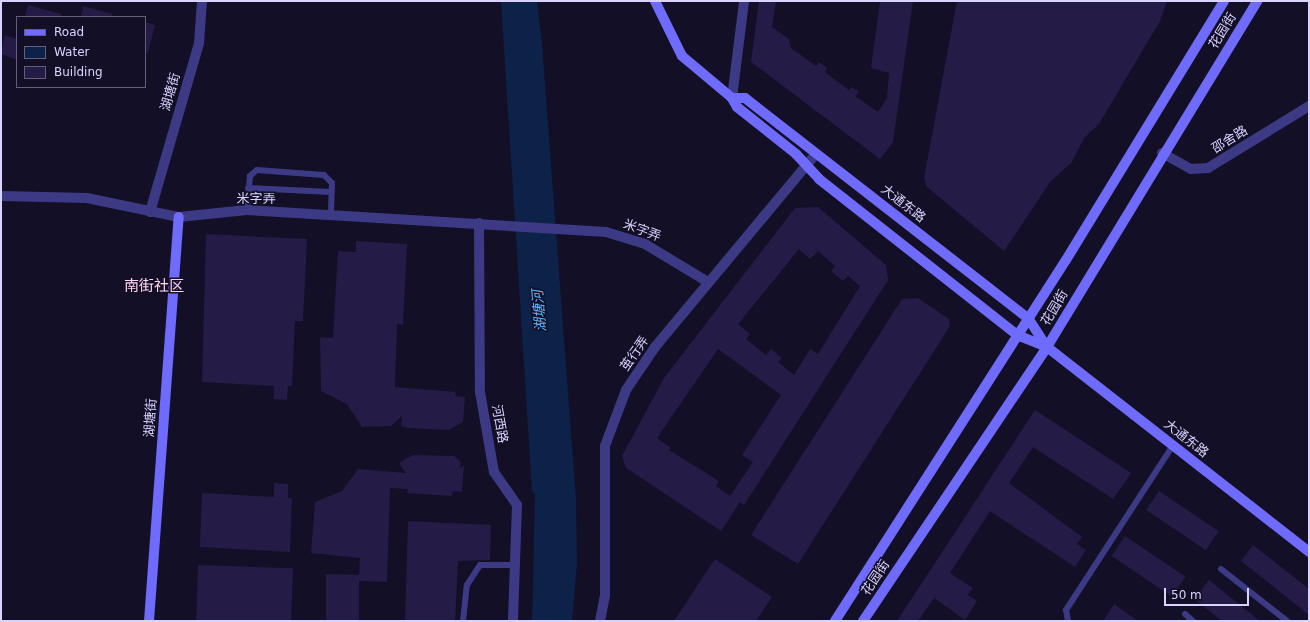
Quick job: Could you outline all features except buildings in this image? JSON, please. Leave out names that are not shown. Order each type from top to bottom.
[{"type":"street","name":"湖塘街","points":[[150,212],[199,43],[202,1]]},
{"type":"street","name":"大通东路","points":[[655,1],[682,56],[732,98],[737,107],[807,166],[1017,335],[1047,347],[1309,552]]},
{"type":"street","points":[[732,98],[744,1]]},
{"type":"street","name":"花园街","points":[[835,621],[1028,318],[1224,1]]},
{"type":"street","name":"花园街","points":[[863,621],[1047,347],[1162,154],[1257,1]]},
{"type":"street","name":"大通东路","points":[[732,98],[745,98],[1028,318],[1047,347]]},
{"type":"street","name":"邵舍路","points":[[1162,154],[1191,169],[1208,168],[1309,106]]},
{"type":"street","name":"茧行弄","points":[[600,621],[605,595],[605,446],[626,390],[655,347],[816,154]]},
{"type":"street","name":"米字弄","points":[[1,196],[87,198],[179,217],[247,210],[479,223],[606,232],[645,244],[708,282]]},
{"type":"street","name":"湖塘街","points":[[149,621],[179,217]]},
{"type":"street","name":"河西路","points":[[479,223],[480,392],[494,472],[517,505],[513,621]]},
{"type":"lane","points":[[247,210],[250,176],[257,170],[324,175],[332,183],[331,214]]},
{"type":"lane","points":[[248,188],[331,192]]},
{"type":"lane","points":[[1068,621],[1066,610],[1173,445]]},
{"type":"lane","points":[[463,621],[467,585],[480,565],[515,565]]},
{"type":"lane","points":[[1221,569],[1283,620]]},
{"type":"lane","points":[[1184,614],[1193,621]]},
{"type":"water","name":"湖塘河","points":[[501,1],[537,1],[542,44],[576,500],[577,564],[572,621],[532,621],[535,495],[532,491]]},
{"type":"district","name":"南街社区","points":[[154,287]]}]
